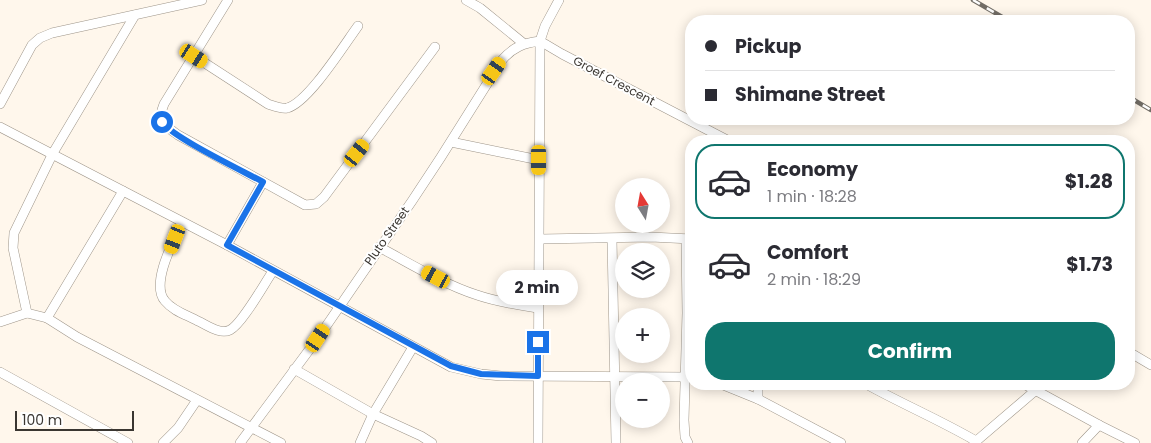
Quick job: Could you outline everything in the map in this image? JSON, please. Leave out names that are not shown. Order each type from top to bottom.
[{"type":"street","points":[[0,104],[32,45],[40,38],[52,33],[202,0]]},
{"type":"street","points":[[228,0],[164,104],[161,110],[162,122],[164,126],[178,135],[305,205],[320,202],[435,47]]},
{"type":"street","points":[[466,0],[483,4],[523,44]]},
{"type":"street","points":[[538,443],[540,41],[549,17],[559,0]]},
{"type":"street","points":[[27,313],[16,265],[14,233],[53,153],[135,15]]},
{"type":"street","points":[[194,56],[268,104],[287,108],[301,101],[358,26]]},
{"type":"street","name":"Pluto Street","points":[[240,443],[339,307],[451,142],[502,60],[508,53],[523,44],[540,41]]},
{"type":"street","name":"Groef Crescent","points":[[540,41],[685,118]]},
{"type":"street","name":"Groef Crescent","points":[[698,125],[717,135]]},
{"type":"street","points":[[0,127],[227,245],[412,347],[465,371],[501,376],[615,377],[612,238]]},
{"type":"street","points":[[451,142],[539,160]]},
{"type":"street","points":[[227,245],[263,182]]},
{"type":"street","points":[[47,318],[123,191]]},
{"type":"street","points":[[182,222],[161,274],[162,297],[172,308],[217,330],[228,331],[243,316],[273,271]]},
{"type":"street","points":[[540,239],[651,237],[685,239]]},
{"type":"street","points":[[379,247],[436,277],[477,295],[538,308]]},
{"type":"street","points":[[0,322],[27,313],[47,318],[77,337],[281,443]]},
{"type":"street","points":[[360,443],[373,414],[412,347]]},
{"type":"street","points":[[1135,356],[1151,365]]},
{"type":"street","points":[[294,369],[373,414],[432,443]]},
{"type":"street","points":[[0,372],[128,443]]},
{"type":"street","points":[[670,377],[685,377]]},
{"type":"street","points":[[687,390],[684,420],[685,436],[688,443]]},
{"type":"street","points":[[736,390],[758,399],[837,442]]},
{"type":"street","points":[[758,390],[758,399]]},
{"type":"street","points":[[877,390],[948,425],[975,442],[1036,390]]},
{"type":"street","points":[[1045,390],[1099,426],[1135,443]]},
{"type":"street","points":[[163,443],[178,428],[197,400]]},
{"type":"street","points":[[1082,443],[1099,426]]},
{"type":"street","points":[[616,428],[616,443]]},
{"type":"railway","points":[[973,0],[999,15]]},
{"type":"railway","points":[[1135,101],[1151,110]]},
{"type":"route","points":[[162,122],[164,126],[178,135],[263,182],[227,245],[412,347],[465,371],[501,376],[538,376],[538,342]]}]
